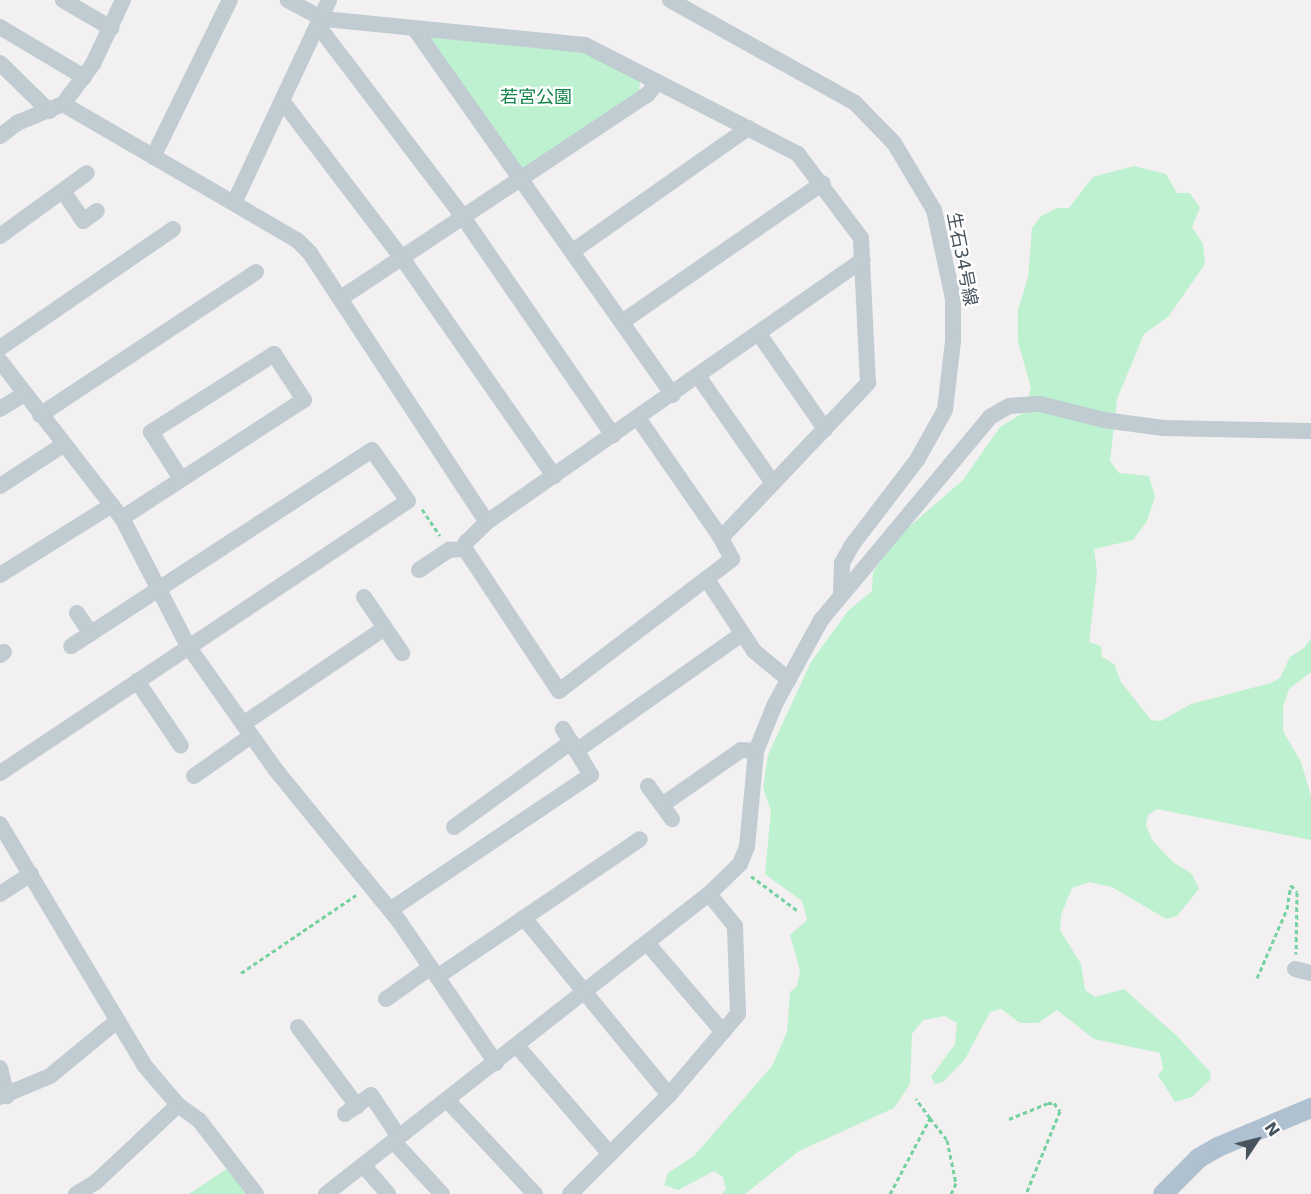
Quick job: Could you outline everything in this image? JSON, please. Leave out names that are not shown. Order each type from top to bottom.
[{"type":"main road","points":[[1164,1194],[1199,1158],[1218,1147],[1311,1108]]},
{"type":"street","points":[[63,0],[111,28]]},
{"type":"street","points":[[0,136],[17,123],[56,107],[84,77],[111,28],[123,0]]},
{"type":"street","points":[[153,157],[230,0]]},
{"type":"street","points":[[288,0],[321,23],[463,217],[613,435]]},
{"type":"street","points":[[234,203],[321,23],[329,0]]},
{"type":"street","name":"生石34号線","points":[[670,0],[855,103],[894,143],[934,210],[953,299],[953,340],[945,410],[917,460],[852,545],[842,563],[841,591]]},
{"type":"street","points":[[321,23],[414,28],[577,42],[798,154],[824,183],[861,238],[868,383],[721,538]]},
{"type":"street","points":[[0,27],[84,77]]},
{"type":"street","points":[[414,28],[673,395]]},
{"type":"street","points":[[0,63],[56,107],[153,157],[297,240],[310,253],[341,298],[487,522]]},
{"type":"street","points":[[341,298],[647,95],[658,82]]},
{"type":"street","points":[[283,102],[402,258],[554,476]]},
{"type":"street","points":[[573,251],[748,128]]},
{"type":"street","points":[[0,236],[87,173]]},
{"type":"street","points":[[622,321],[824,183]]},
{"type":"street","points":[[63,191],[83,221],[97,211]]},
{"type":"street","points":[[0,348],[173,229]]},
{"type":"street","points":[[419,570],[457,549],[487,522],[673,395],[863,260]]},
{"type":"street","points":[[40,415],[256,272]]},
{"type":"street","points":[[759,334],[825,429]]},
{"type":"street","points":[[0,575],[181,479],[304,400],[274,354],[151,432],[181,479]]},
{"type":"street","points":[[0,361],[63,445],[117,511],[160,588],[188,646],[247,730],[390,910],[496,1063]]},
{"type":"street","points":[[698,376],[773,483]]},
{"type":"street","points":[[0,409],[24,394]]},
{"type":"street","points":[[326,1194],[709,894],[740,864],[747,847],[756,751],[789,680],[841,591],[981,424],[1009,406],[1040,404],[1104,420],[1163,428],[1311,431]]},
{"type":"street","points":[[457,549],[559,691],[708,580],[732,559],[721,538],[638,418]]},
{"type":"street","points":[[0,486],[63,445]]},
{"type":"street","points":[[0,773],[408,501],[372,450],[71,646]]},
{"type":"street","points":[[708,580],[742,634],[768,667],[789,680]]},
{"type":"street","points":[[364,597],[402,653]]},
{"type":"street","points":[[77,613],[91,633]]},
{"type":"street","points":[[194,776],[247,730],[385,628]]},
{"type":"street","points":[[454,827],[570,740],[742,634]]},
{"type":"street","points":[[137,681],[181,746]]},
{"type":"street","points":[[390,910],[591,775],[570,740]]},
{"type":"street","points":[[662,805],[741,750],[756,751]]},
{"type":"street","points":[[648,786],[672,819]]},
{"type":"street","points":[[0,824],[144,1065],[178,1104],[206,1129],[256,1194]]},
{"type":"street","points":[[386,999],[524,918],[640,839]]},
{"type":"street","points":[[0,894],[31,874]]},
{"type":"street","points":[[570,1194],[669,1095],[738,1014],[735,926],[709,894]]},
{"type":"street","points":[[524,918],[583,994],[669,1095]]},
{"type":"street","points":[[647,943],[723,1032]]},
{"type":"street","points":[[0,1068],[4,1097],[50,1076],[117,1021]]},
{"type":"street","points":[[299,1037],[351,1110],[371,1095],[396,1139],[442,1194]]},
{"type":"street","points":[[517,1046],[610,1154]]},
{"type":"street","points":[[447,1100],[535,1194]]},
{"type":"street","points":[[76,1194],[96,1182],[178,1104]]},
{"type":"street","points":[[363,1165],[388,1194]]},
{"type":"path","points":[[408,501],[416,499],[457,549]]},
{"type":"path","points":[[740,864],[798,911]]},
{"type":"path","points":[[1257,978],[1287,909],[1291,885],[1297,892],[1303,971]]},
{"type":"path","points":[[241,973],[370,886]]},
{"type":"path","points":[[916,1099],[947,1140],[956,1183],[951,1194]]},
{"type":"path","points":[[1009,1119],[1048,1103],[1058,1106],[1060,1111],[1026,1194]]},
{"type":"path","points":[[890,1194],[930,1118]]},
{"type":"green space","name":"若宮公園","points":[[434,32],[580,49],[640,81],[639,93],[521,171],[427,41]]},
{"type":"green space","points":[[1134,166],[1166,174],[1177,193],[1190,193],[1200,208],[1192,227],[1203,244],[1205,264],[1168,317],[1144,334],[1117,399],[1110,461],[1119,473],[1149,476],[1155,497],[1147,521],[1133,540],[1094,549],[1097,573],[1089,642],[1101,646],[1102,657],[1114,664],[1121,682],[1151,720],[1161,721],[1191,704],[1271,683],[1280,678],[1290,657],[1304,648],[1311,638],[1311,672],[1289,689],[1283,707],[1283,731],[1301,762],[1311,796],[1311,840],[1157,809],[1148,815],[1146,825],[1152,840],[1173,862],[1192,874],[1199,889],[1177,916],[1166,919],[1112,887],[1089,882],[1072,888],[1061,915],[1060,930],[1081,964],[1085,990],[1095,997],[1124,989],[1177,1036],[1211,1073],[1210,1080],[1192,1097],[1175,1102],[1158,1075],[1163,1069],[1160,1053],[1094,1039],[1057,1010],[1038,1023],[1020,1023],[1001,1009],[990,1012],[965,1059],[943,1082],[935,1084],[931,1077],[955,1044],[957,1023],[945,1016],[923,1020],[912,1034],[910,1084],[894,1108],[799,1151],[745,1194],[722,1194],[726,1189],[723,1177],[714,1171],[678,1190],[664,1185],[668,1173],[694,1156],[772,1066],[787,1032],[790,992],[797,986],[800,971],[790,935],[807,920],[802,901],[765,874],[771,811],[763,788],[768,755],[811,662],[848,611],[872,591],[873,572],[895,539],[963,480],[1000,427],[1023,413],[1031,388],[1018,342],[1018,310],[1028,277],[1032,228],[1041,216],[1057,208],[1069,208],[1093,177]]},
{"type":"green space","points":[[228,1168],[246,1194],[189,1194]]}]
